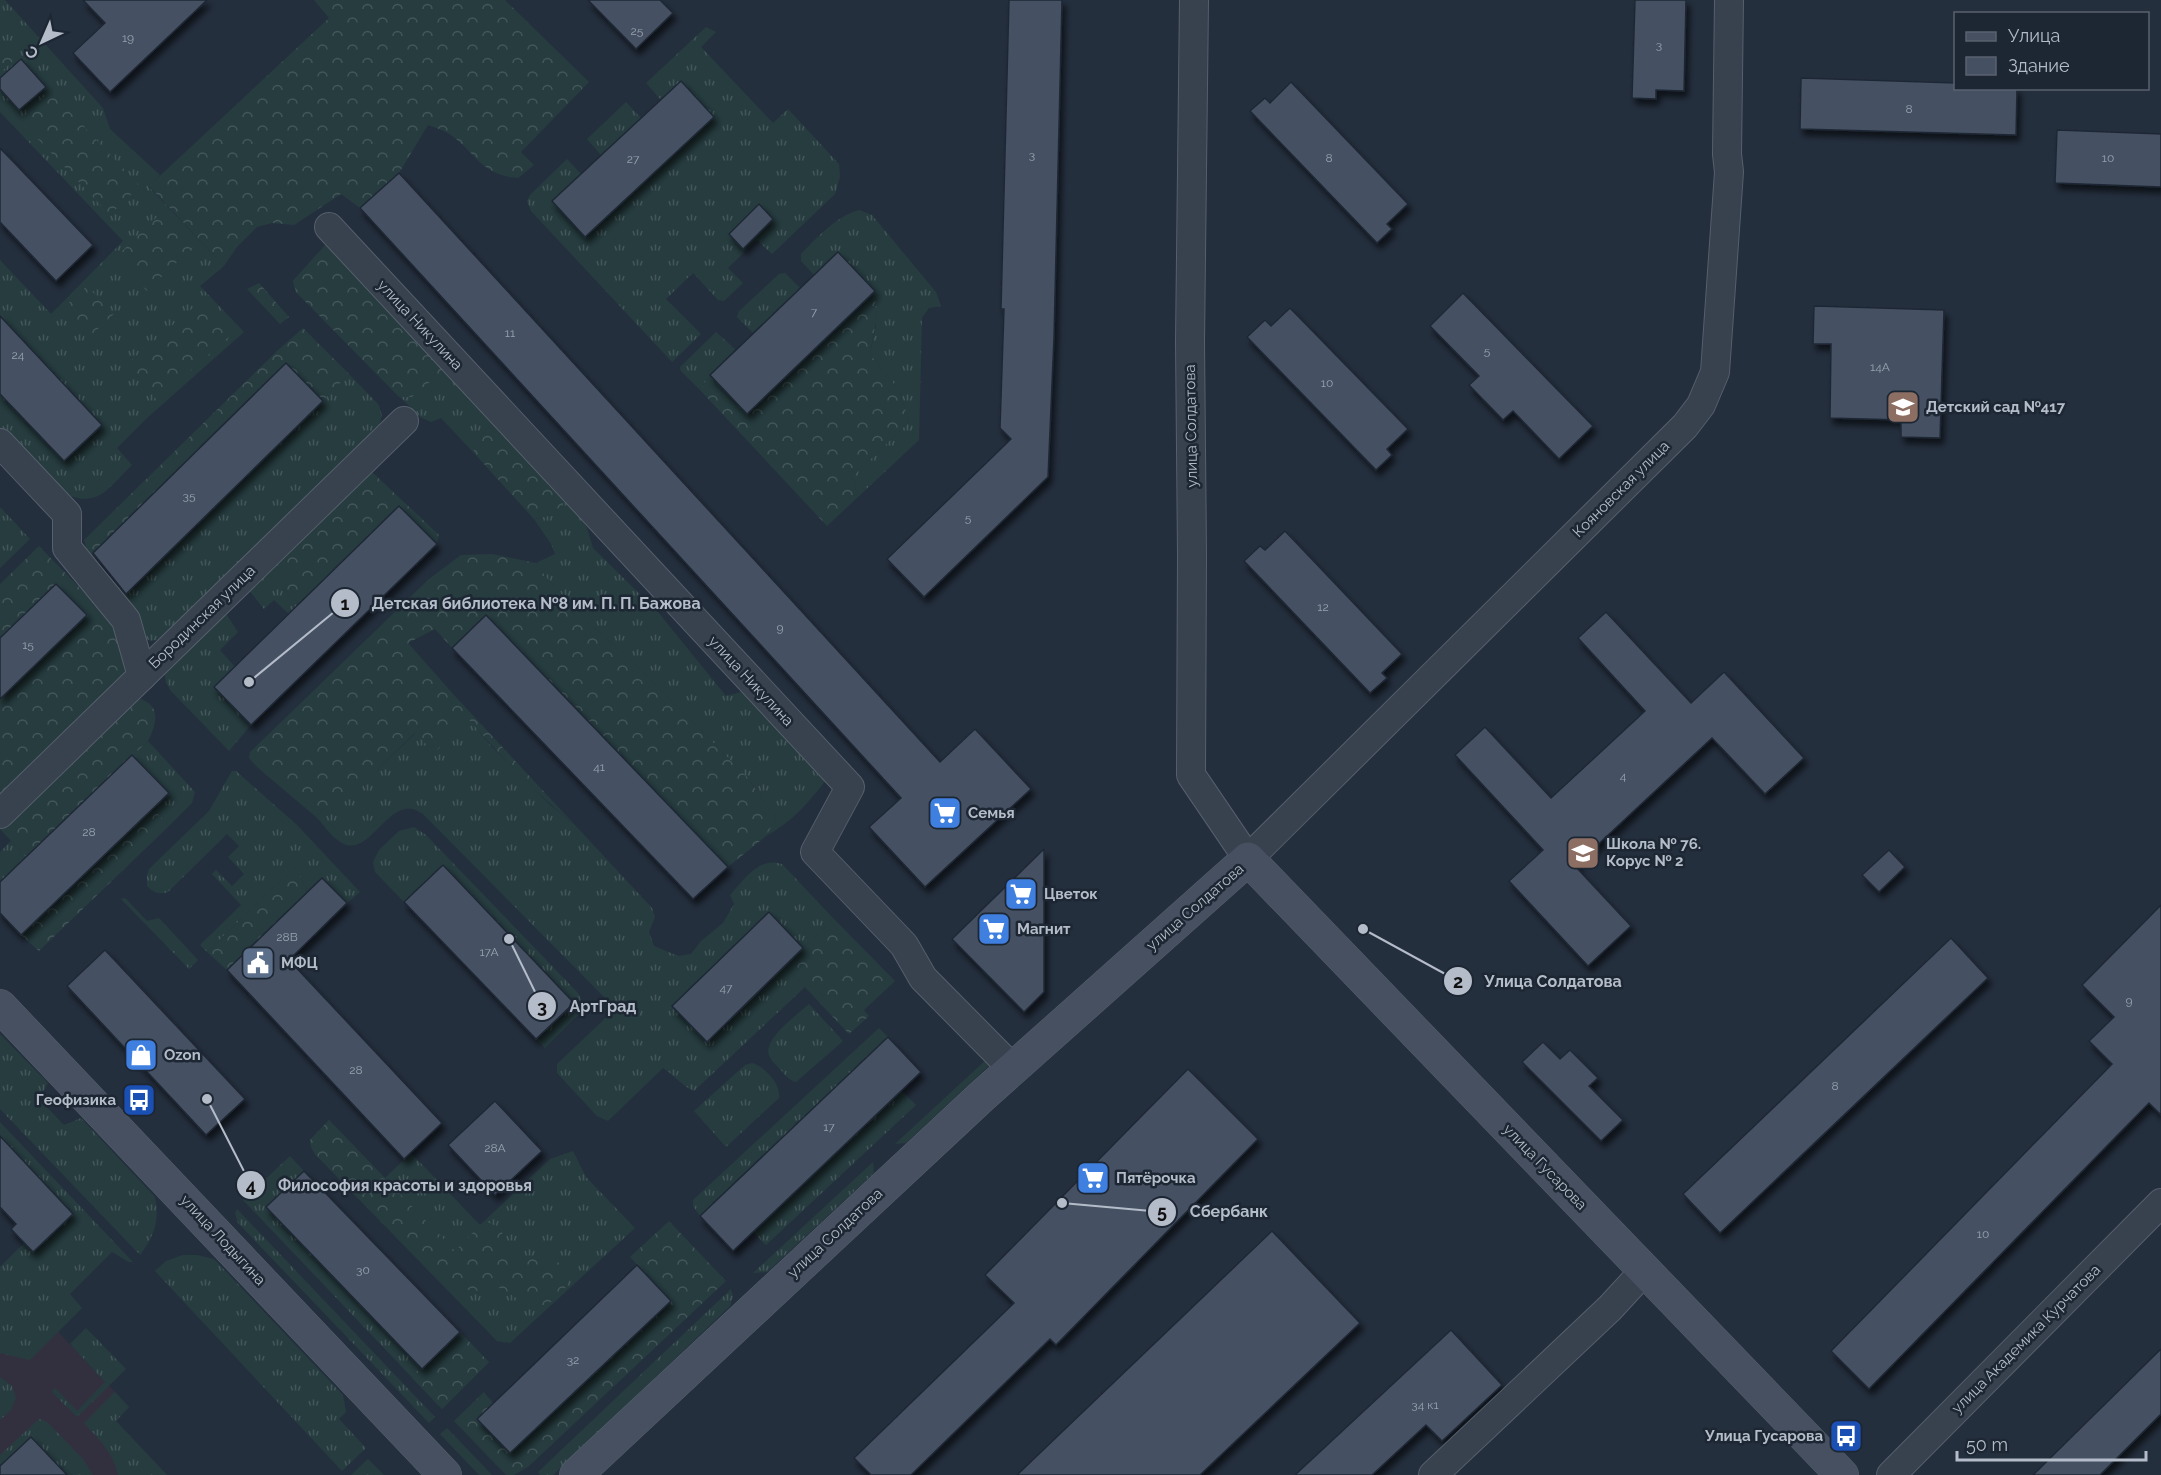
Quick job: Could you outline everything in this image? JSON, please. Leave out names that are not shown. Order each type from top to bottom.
[{"type":"street","name":"улица Солдатова","points":[[576,1475],[1012,1068],[1248,859],[1191,775],[1190,342],[1194,0]]},
{"type":"street","name":"Кояновская улица","points":[[1248,859],[1685,426],[1701,405],[1715,372],[1729,172],[1727,154],[1729,0]]},
{"type":"street","name":"улица Никулина","points":[[329,227],[850,788],[815,852],[904,945],[923,978],[1012,1068]]},
{"type":"street","name":"Бородинская улица","points":[[0,814],[404,421]]},
{"type":"street","points":[[0,443],[67,514],[67,548],[126,620],[142,676]]},
{"type":"street","name":"улица Гусарова","points":[[1248,859],[1842,1475]]},
{"type":"street","name":"улица Лодыгина","points":[[0,1006],[445,1475]]},
{"type":"street","name":"улица Академика Курчатова","points":[[1892,1475],[2161,1203]]},
{"type":"street","points":[[1433,1475],[1610,1308],[1645,1270]]},
{"type":"shaded area","points":[[0,1283],[12,1283],[129,1407],[116,1421],[167,1475],[0,1475]]},
{"type":"green space","points":[[0,0],[5,0],[103,108],[110,129],[160,175],[149,187],[224,266],[200,286],[244,332],[147,418],[117,448],[132,465],[108,489],[93,498],[84,499],[61,492],[0,428],[0,260],[51,314],[123,241],[0,112]]},
{"type":"green space","points":[[314,0],[505,0],[589,82],[521,152],[534,165],[518,178],[505,176],[485,167],[456,139],[428,125],[399,173],[360,208],[341,194],[294,225],[272,223],[257,227],[237,247],[224,266],[149,186],[329,18]]},
{"type":"green space","points":[[706,27],[716,32],[701,47],[773,123],[788,109],[839,164],[840,177],[835,194],[772,254],[757,240],[728,268],[743,283],[724,301],[718,300],[693,273],[666,299],[701,334],[672,362],[531,211],[527,201],[530,195],[567,159],[581,174],[601,155],[587,139],[626,102],[641,118],[661,100],[646,83]]},
{"type":"green space","points":[[0,41],[16,58],[0,73]]},
{"type":"green space","points":[[50,91],[140,186],[110,215],[20,120]]},
{"type":"green space","points":[[859,210],[872,215],[936,292],[941,306],[929,308],[922,318],[919,440],[858,497],[852,477],[909,422],[900,392],[870,354],[876,326],[875,291],[838,252],[814,275],[801,261],[801,254],[835,222]]},
{"type":"green space","points":[[162,212],[194,246],[147,291],[115,258]]},
{"type":"green space","points":[[329,241],[494,422],[481,436],[473,452],[441,418],[431,422],[420,417],[296,292],[293,281]]},
{"type":"green space","points":[[329,241],[451,374],[443,383],[432,380],[412,397],[399,397],[296,292],[293,281]]},
{"type":"green space","points":[[785,273],[800,288],[753,333],[737,317],[739,311],[779,274]]},
{"type":"green space","points":[[259,283],[289,317],[280,324],[247,289]]},
{"type":"green space","points":[[87,286],[114,314],[87,339],[60,311]]},
{"type":"green space","points":[[875,291],[876,322],[870,354],[900,392],[909,422],[852,477],[858,497],[827,526],[700,390],[710,375],[747,414]]},
{"type":"green space","points":[[202,300],[232,334],[157,400],[126,365]]},
{"type":"green space","points":[[303,328],[349,374],[323,401],[286,364],[89,557],[84,540]]},
{"type":"green space","points":[[716,332],[736,350],[710,375],[700,390],[681,371],[680,367]]},
{"type":"green space","points":[[349,374],[379,405],[382,416],[379,426],[161,639],[151,641],[146,639],[135,619],[89,557],[126,594]]},
{"type":"green space","points":[[494,422],[534,461],[549,486],[567,499],[553,515],[534,519],[473,452],[481,436]]},
{"type":"green space","points":[[371,471],[439,535],[437,544],[399,506],[299,604],[284,590],[291,580],[277,561]]},
{"type":"green space","points":[[567,499],[587,528],[593,548],[658,612],[726,696],[741,692],[756,699],[826,780],[799,811],[775,831],[766,836],[776,819],[748,778],[631,660],[592,626],[549,581],[536,563],[555,554],[534,519],[553,515]]},
{"type":"green space","points":[[0,507],[30,539],[0,568]]},
{"type":"green space","points":[[39,546],[115,624],[127,665],[123,676],[0,796],[0,699],[86,615],[55,584],[0,638],[0,584]]},
{"type":"green space","points":[[492,554],[536,563],[549,581],[592,626],[631,660],[748,778],[776,819],[766,836],[728,867],[486,616],[452,648],[435,629],[408,643],[574,824],[517,773],[466,716],[435,753],[415,733],[344,802],[332,801],[316,817],[249,758],[250,752],[429,579],[461,555]]},
{"type":"green space","points":[[277,561],[292,580],[284,590],[299,604],[289,614],[274,600],[264,609],[248,589]]},
{"type":"green space","points":[[225,612],[238,632],[220,650],[235,667],[214,687],[251,725],[229,751],[170,690],[164,670]]},
{"type":"green space","points":[[136,698],[150,704],[154,709],[154,727],[148,741],[26,857],[0,829]]},
{"type":"green space","points":[[466,715],[491,746],[549,804],[574,824],[652,908],[655,917],[649,932],[654,946],[678,956],[691,954],[701,941],[723,923],[734,904],[730,895],[747,876],[766,863],[782,864],[833,918],[803,948],[768,912],[672,1006],[707,1042],[785,966],[805,987],[694,1091],[663,1068],[608,1121],[597,1116],[557,1073],[557,1064],[612,1012],[609,1002],[423,814],[410,809],[397,812],[357,845],[348,845],[336,839],[316,817],[332,801],[344,801],[416,733]]},
{"type":"green space","points":[[148,741],[195,792],[192,803],[169,826],[152,808],[169,792],[132,755]]},
{"type":"green space","points":[[232,771],[236,771],[297,825],[360,892],[347,903],[322,878],[308,892],[295,867],[207,952],[200,945],[241,905],[212,874],[216,870],[232,886],[244,874],[228,857],[239,846],[227,834],[165,893],[159,893],[147,886],[147,875],[149,869],[209,811]]},
{"type":"green space","points":[[152,808],[169,826],[39,951],[21,935]]},
{"type":"green space","points":[[414,827],[426,835],[579,994],[582,1006],[578,1015],[545,1048],[536,1039],[574,1002],[443,866],[404,902],[375,872],[373,862],[379,850],[399,831]]},
{"type":"green space","points":[[11,841],[26,857],[0,882],[0,852]]},
{"type":"green space","points":[[295,867],[308,892],[227,970],[207,952]]},
{"type":"green space","points":[[125,898],[147,921],[159,918],[198,960],[189,969],[121,899]]},
{"type":"green space","points":[[833,918],[895,981],[864,1010],[869,1016],[849,1034],[785,966]]},
{"type":"green space","points":[[809,1004],[843,1041],[796,1082],[788,1078],[773,1061],[769,1055],[769,1049],[776,1034]]},
{"type":"green space","points":[[879,1028],[888,1037],[700,1216],[693,1206],[693,1200]]},
{"type":"green space","points":[[0,1034],[48,1083],[39,1099],[64,1125],[81,1118],[155,1197],[157,1213],[155,1228],[140,1255],[0,1109]]},
{"type":"green space","points":[[988,1058],[994,1061],[906,1143],[895,1144]]},
{"type":"green space","points":[[752,1063],[771,1076],[777,1087],[779,1098],[726,1147],[694,1111],[745,1065]]},
{"type":"green space","points":[[902,1091],[916,1105],[766,1245],[753,1232]]},
{"type":"green space","points":[[329,1120],[385,1178],[411,1153],[480,1225],[550,1159],[573,1151],[586,1177],[635,1228],[510,1343],[497,1341],[315,1154],[310,1140]]},
{"type":"green space","points":[[329,1120],[455,1251],[480,1225],[490,1223],[501,1229],[508,1250],[530,1258],[555,1259],[571,1276],[562,1295],[541,1308],[528,1305],[500,1288],[483,1291],[468,1290],[438,1280],[315,1154],[310,1140]]},
{"type":"green space","points":[[0,1122],[133,1262],[112,1252],[70,1294],[82,1308],[30,1360],[0,1353],[0,1267],[24,1243],[34,1251],[73,1213],[0,1136]]},
{"type":"green space","points":[[290,1156],[304,1171],[266,1208],[422,1368],[489,1362],[442,1409],[243,1200]]},
{"type":"green space","points":[[873,1162],[874,1173],[767,1272],[753,1273]]},
{"type":"green space","points":[[237,1209],[435,1417],[429,1423],[238,1223],[235,1213]]},
{"type":"green space","points":[[669,1221],[726,1281],[528,1467],[514,1475],[506,1475],[454,1421],[484,1392],[493,1403],[477,1419],[510,1453],[671,1301],[630,1257]]},
{"type":"green space","points":[[183,1255],[214,1259],[343,1395],[346,1412],[339,1419],[366,1448],[342,1471],[155,1271],[166,1261]]},
{"type":"green space","points":[[731,1289],[733,1296],[730,1306],[553,1475],[540,1475],[538,1472]]},
{"type":"green space","points":[[86,1328],[126,1369],[77,1417],[52,1392],[55,1388],[77,1411],[105,1382],[70,1344]]},
{"type":"green space","points":[[460,1332],[489,1362],[442,1409],[412,1378]]},
{"type":"green space","points":[[0,1377],[12,1386],[16,1398],[11,1410],[0,1420]]},
{"type":"green space","points":[[115,1392],[129,1407],[116,1421],[167,1475],[118,1475],[109,1453],[84,1423]]},
{"type":"green space","points":[[39,1419],[47,1422],[83,1459],[93,1475],[67,1475],[31,1437],[0,1466],[0,1455]]},
{"type":"green space","points":[[447,1428],[492,1475],[479,1475],[440,1434]]},
{"type":"green space","points":[[368,1459],[384,1475],[351,1475]]},
{"type":"building","points":[[83,0],[207,0],[110,92],[73,53],[105,23]]},
{"type":"building","points":[[588,0],[660,0],[673,13],[636,49]]},
{"type":"building","points":[[1009,0],[1062,0],[1054,337],[1048,477],[924,597],[887,559],[1011,439],[1000,428]]},
{"type":"building","points":[[1635,0],[1686,0],[1684,91],[1656,90],[1656,99],[1632,98]]},
{"type":"building","points":[[21,59],[46,87],[19,110],[0,89],[0,78]]},
{"type":"building","points":[[1801,78],[1954,83],[1954,90],[2017,90],[2016,135],[1800,129]]},
{"type":"building","points":[[681,81],[714,117],[585,237],[552,201]]},
{"type":"building","points":[[1291,82],[1408,204],[1387,224],[1392,229],[1377,243],[1250,111],[1265,98],[1270,103]]},
{"type":"building","points":[[2057,130],[2161,134],[2161,187],[2055,183]]},
{"type":"building","points":[[0,148],[93,245],[56,281],[0,222]]},
{"type":"building","points":[[399,173],[940,762],[975,729],[1031,789],[925,887],[869,827],[901,798],[360,208]]},
{"type":"building","points":[[759,204],[773,219],[743,249],[729,234]]},
{"type":"building","points":[[838,252],[875,291],[747,414],[710,375]]},
{"type":"building","points":[[1463,293],[1593,426],[1559,459],[1513,411],[1503,420],[1469,385],[1479,376],[1430,326]]},
{"type":"building","points":[[1814,306],[1944,310],[1940,438],[1901,437],[1901,420],[1830,418],[1831,344],[1813,344]]},
{"type":"building","points":[[1290,308],[1408,429],[1387,449],[1392,455],[1376,470],[1247,337],[1265,320],[1271,326]]},
{"type":"building","points":[[0,316],[102,425],[64,461],[0,394]]},
{"type":"building","points":[[286,363],[323,401],[126,594],[93,553]]},
{"type":"building","points":[[399,506],[437,544],[251,725],[214,687]]},
{"type":"building","points":[[1285,531],[1402,654],[1382,673],[1387,678],[1370,693],[1244,561],[1260,546],[1265,550]]},
{"type":"building","points":[[56,584],[87,615],[0,699],[0,638]]},
{"type":"building","points":[[1606,612],[1691,703],[1724,672],[1804,758],[1765,794],[1712,738],[1575,866],[1631,926],[1588,966],[1509,881],[1543,850],[1455,755],[1485,727],[1551,798],[1645,711],[1578,638]]},
{"type":"building","points":[[486,615],[728,867],[693,899],[452,648]]},
{"type":"building","points":[[132,755],[169,793],[21,935],[0,913],[0,882]]},
{"type":"building","name":"Цветок","points":[[1044,849],[1044,992],[1024,1012],[952,939]]},
{"type":"building","points":[[1889,850],[1905,867],[1879,892],[1862,875]]},
{"type":"building","points":[[443,865],[574,1003],[536,1039],[404,902]]},
{"type":"building","points":[[322,878],[347,903],[289,960],[442,1123],[404,1159],[227,970]]},
{"type":"building","points":[[2161,905],[2161,1115],[2149,1103],[1869,1389],[1831,1351],[2112,1064],[2089,1041],[2114,1017],[2082,985]]},
{"type":"building","points":[[769,912],[803,948],[707,1042],[672,1006]]},
{"type":"building","points":[[1951,938],[1988,978],[1720,1233],[1683,1194]]},
{"type":"building","points":[[105,950],[245,1099],[206,1135],[67,986]]},
{"type":"building","points":[[888,1037],[921,1072],[733,1251],[700,1216]]},
{"type":"building","points":[[1543,1042],[1560,1059],[1570,1050],[1598,1078],[1589,1086],[1623,1120],[1601,1141],[1522,1062]]},
{"type":"building","points":[[1188,1069],[1258,1139],[1056,1345],[1050,1339],[911,1475],[871,1475],[854,1458],[1014,1303],[985,1275]]},
{"type":"building","points":[[495,1101],[542,1151],[495,1195],[448,1145]]},
{"type":"building","points":[[0,1136],[73,1214],[33,1252],[11,1229],[16,1224],[0,1207]]},
{"type":"building","points":[[304,1171],[460,1332],[422,1369],[266,1207]]},
{"type":"building","points":[[1272,1231],[1360,1323],[1200,1475],[1017,1475]]},
{"type":"building","points":[[637,1265],[671,1301],[510,1453],[477,1419]]},
{"type":"building","points":[[1451,1330],[1502,1385],[1442,1441],[1426,1425],[1372,1475],[1295,1475]]},
{"type":"building","points":[[2161,1349],[2161,1414],[2100,1475],[2033,1475]]},
{"type":"building","points":[[31,1437],[67,1475],[0,1475],[0,1466]]},
{"type":"place","name":"Детский сад №417","points":[[1903,407]]},
{"type":"place","name":"Детская библиотека №8 им. П. П. Бажова","points":[[249,682]]},
{"type":"place","name":"Семья","points":[[945,813]]},
{"type":"place","name":"Школа № 76. Корус № 2","points":[[1583,853]]},
{"type":"place","name":"Цветок","points":[[1021,894]]},
{"type":"place","name":"Магнит","points":[[994,929]]},
{"type":"place","name":"Улица Солдатова","points":[[1363,929]]},
{"type":"place","name":"АртГрад","points":[[509,939]]},
{"type":"place","name":"МФЦ","points":[[258,963]]},
{"type":"place","name":"Ozon","points":[[141,1055]]},
{"type":"place","name":"Философия красоты и здоровья","points":[[207,1099]]},
{"type":"place","name":"Геофизика","points":[[139,1100]]},
{"type":"place","name":"Пятёрочка","points":[[1093,1178]]},
{"type":"place","name":"Сбербанк","points":[[1062,1203]]},
{"type":"place","name":"Улица Гусарова","points":[[1846,1436]]}]
